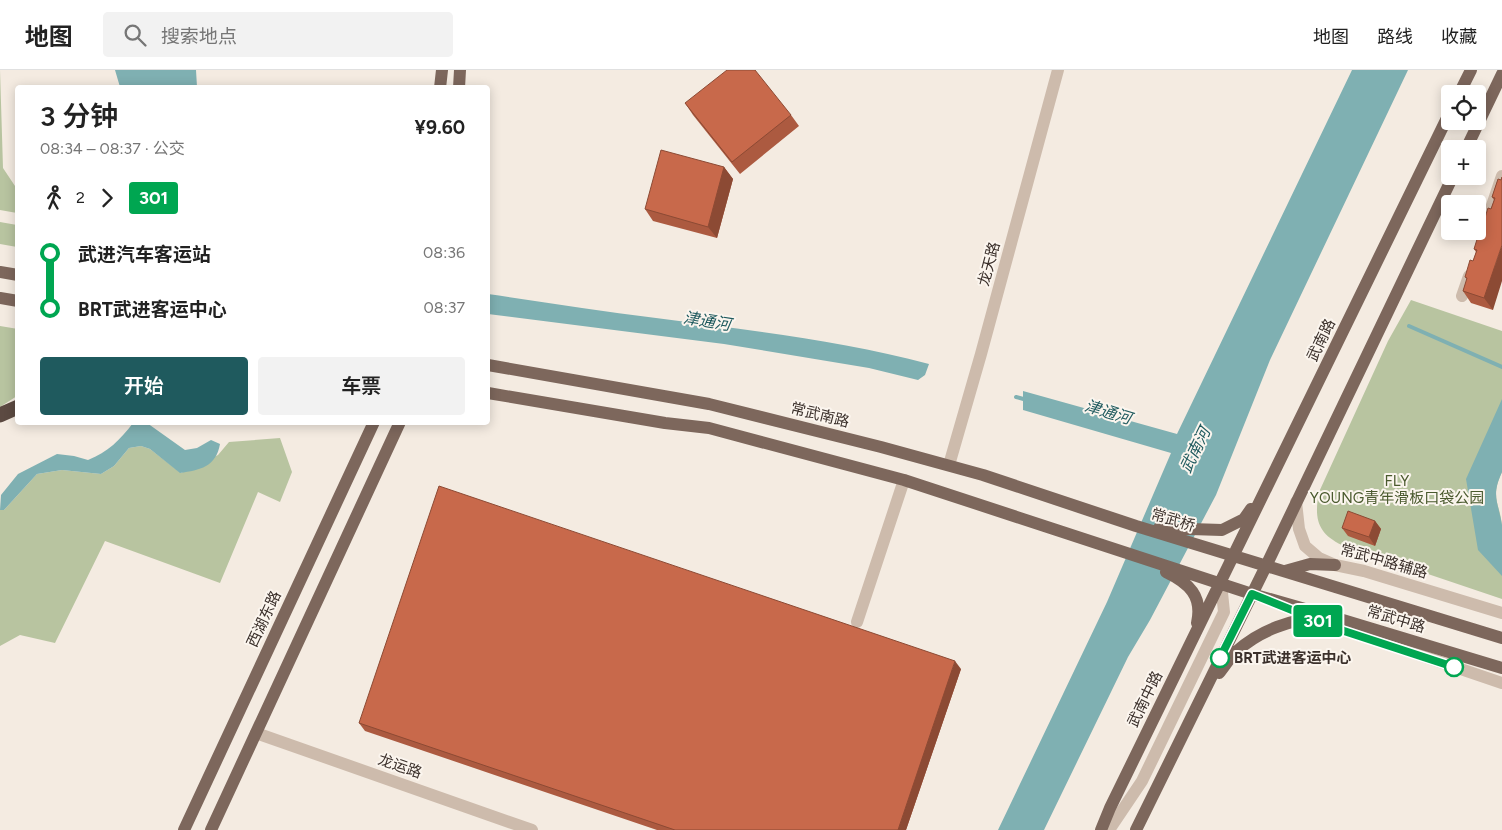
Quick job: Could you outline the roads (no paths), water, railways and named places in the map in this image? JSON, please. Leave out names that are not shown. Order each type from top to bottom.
[{"type":"highway","points":[[0,415],[15,408]]},
{"type":"main road","points":[[440,85],[442,70]]},
{"type":"main road","points":[[459,85],[460,70]]},
{"type":"main road","points":[[1464,85],[1471,70]]},
{"type":"main road","points":[[1470,140],[1502,74]]},
{"type":"main road","name":"武南路","points":[[1221,583],[1441,130]]},
{"type":"main road","points":[[1136,830],[1266,566],[1449,185]]},
{"type":"main road","points":[[0,272],[15,274]]},
{"type":"main road","points":[[0,298],[15,300]]},
{"type":"main road","name":"常武南路","points":[[490,365],[709,404],[949,465],[1136,526]]},
{"type":"main road","points":[[490,393],[708,428],[904,480],[1123,552],[1183,575],[1221,583]]},
{"type":"main road","name":"西湖东路","points":[[184,830],[373,425]]},
{"type":"main road","points":[[211,830],[399,425]]},
{"type":"main road","points":[[1136,526],[1204,531],[1222,530],[1244,519],[1273,474]]},
{"type":"main road","name":"常武桥","points":[[1136,526],[1234,556]]},
{"type":"main road","name":"常武中路","points":[[1234,556],[1502,638]]},
{"type":"main road","points":[[1284,572],[1310,564],[1335,565]]},
{"type":"main road","points":[[1183,575],[1196,594],[1199,613],[1194,637]]},
{"type":"main road","name":"常武中路","points":[[1221,583],[1252,594],[1333,616],[1502,668]]},
{"type":"main road","name":"武南中路","points":[[1101,830],[1110,808],[1221,583]]},
{"type":"main road","points":[[1203,693],[1236,652],[1258,635],[1284,624],[1309,618],[1333,616]]},
{"type":"street","name":"龙天路","points":[[949,465],[984,344],[1058,70]]},
{"type":"street","points":[[1486,225],[1502,176]]},
{"type":"street","points":[[1462,296],[1471,268]]},
{"type":"street","points":[[857,622],[904,480]]},
{"type":"street","name":"常武中路辅路","points":[[1296,502],[1299,529],[1305,546],[1319,558],[1335,565],[1364,571],[1502,613]]},
{"type":"street","points":[[1109,830],[1142,780],[1224,612],[1221,583]]},
{"type":"street","points":[[1252,594],[1309,618],[1502,683]]},
{"type":"street","name":"龙运路","points":[[256,733],[532,830]]},
{"type":"water","points":[[115,70],[196,70],[197,85],[119,85]]},
{"type":"water","name":"武南河","points":[[1352,70],[1408,70],[1270,360],[1216,495],[1150,620],[1128,657],[1044,830],[998,830],[1107,602],[1171,453],[1023,410],[1023,391],[1177,434]]},
{"type":"water","points":[[490,294],[793,336],[862,348],[929,364],[925,375],[918,380],[869,368],[724,344],[490,314]]},
{"type":"water","points":[[1502,399],[1502,472],[1496,493],[1502,525],[1502,576],[1478,550],[1466,479]]},
{"type":"water","points":[[131,425],[150,425],[185,450],[197,448],[211,440],[220,444],[215,458],[206,466],[180,473],[150,449],[141,446],[129,448],[114,466],[101,474],[62,470],[37,474],[4,510],[0,510],[1,495],[18,474],[57,454],[88,460],[102,453]]},
{"type":"waterway","points":[[1409,326],[1502,367]]},
{"type":"waterway","name":"津通河","points":[[1016,397],[1027,400]]},
{"type":"place","name":"BRT武进客运中心","points":[[1220,658]]},
{"type":"park label","name":"FLY YOUNG青年滑板口袋公园","points":[[1397,490]]}]
